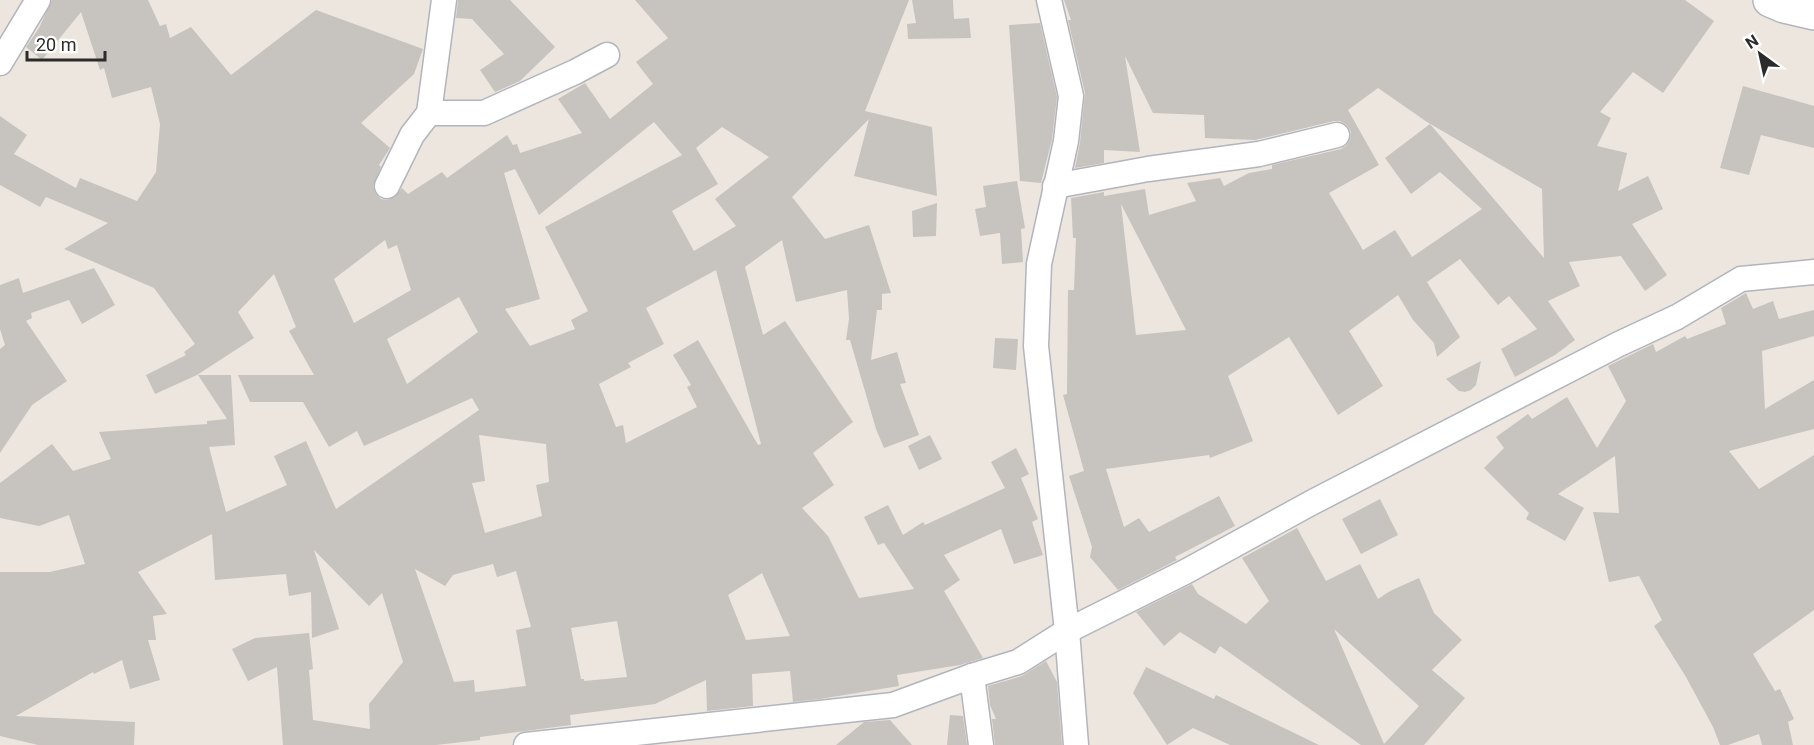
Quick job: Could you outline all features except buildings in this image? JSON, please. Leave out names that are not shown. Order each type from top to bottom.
[{"type":"street","points":[[0,63],[38,0]]},
{"type":"street","points":[[387,186],[412,135],[429,113],[444,0]]},
{"type":"street","points":[[1049,0],[1071,96],[1066,141],[1039,264],[1036,346],[1067,631],[1076,745]]},
{"type":"street","points":[[1770,0],[1814,14]]},
{"type":"street","points":[[429,113],[484,113],[575,72],[606,55]]},
{"type":"street","points":[[1055,186],[1148,169],[1259,154],[1337,135]]},
{"type":"street","points":[[526,745],[893,705],[1018,662],[1067,631],[1185,572],[1311,503],[1608,350],[1677,317],[1741,279],[1814,272]]},
{"type":"street","points":[[972,676],[981,745]]}]
